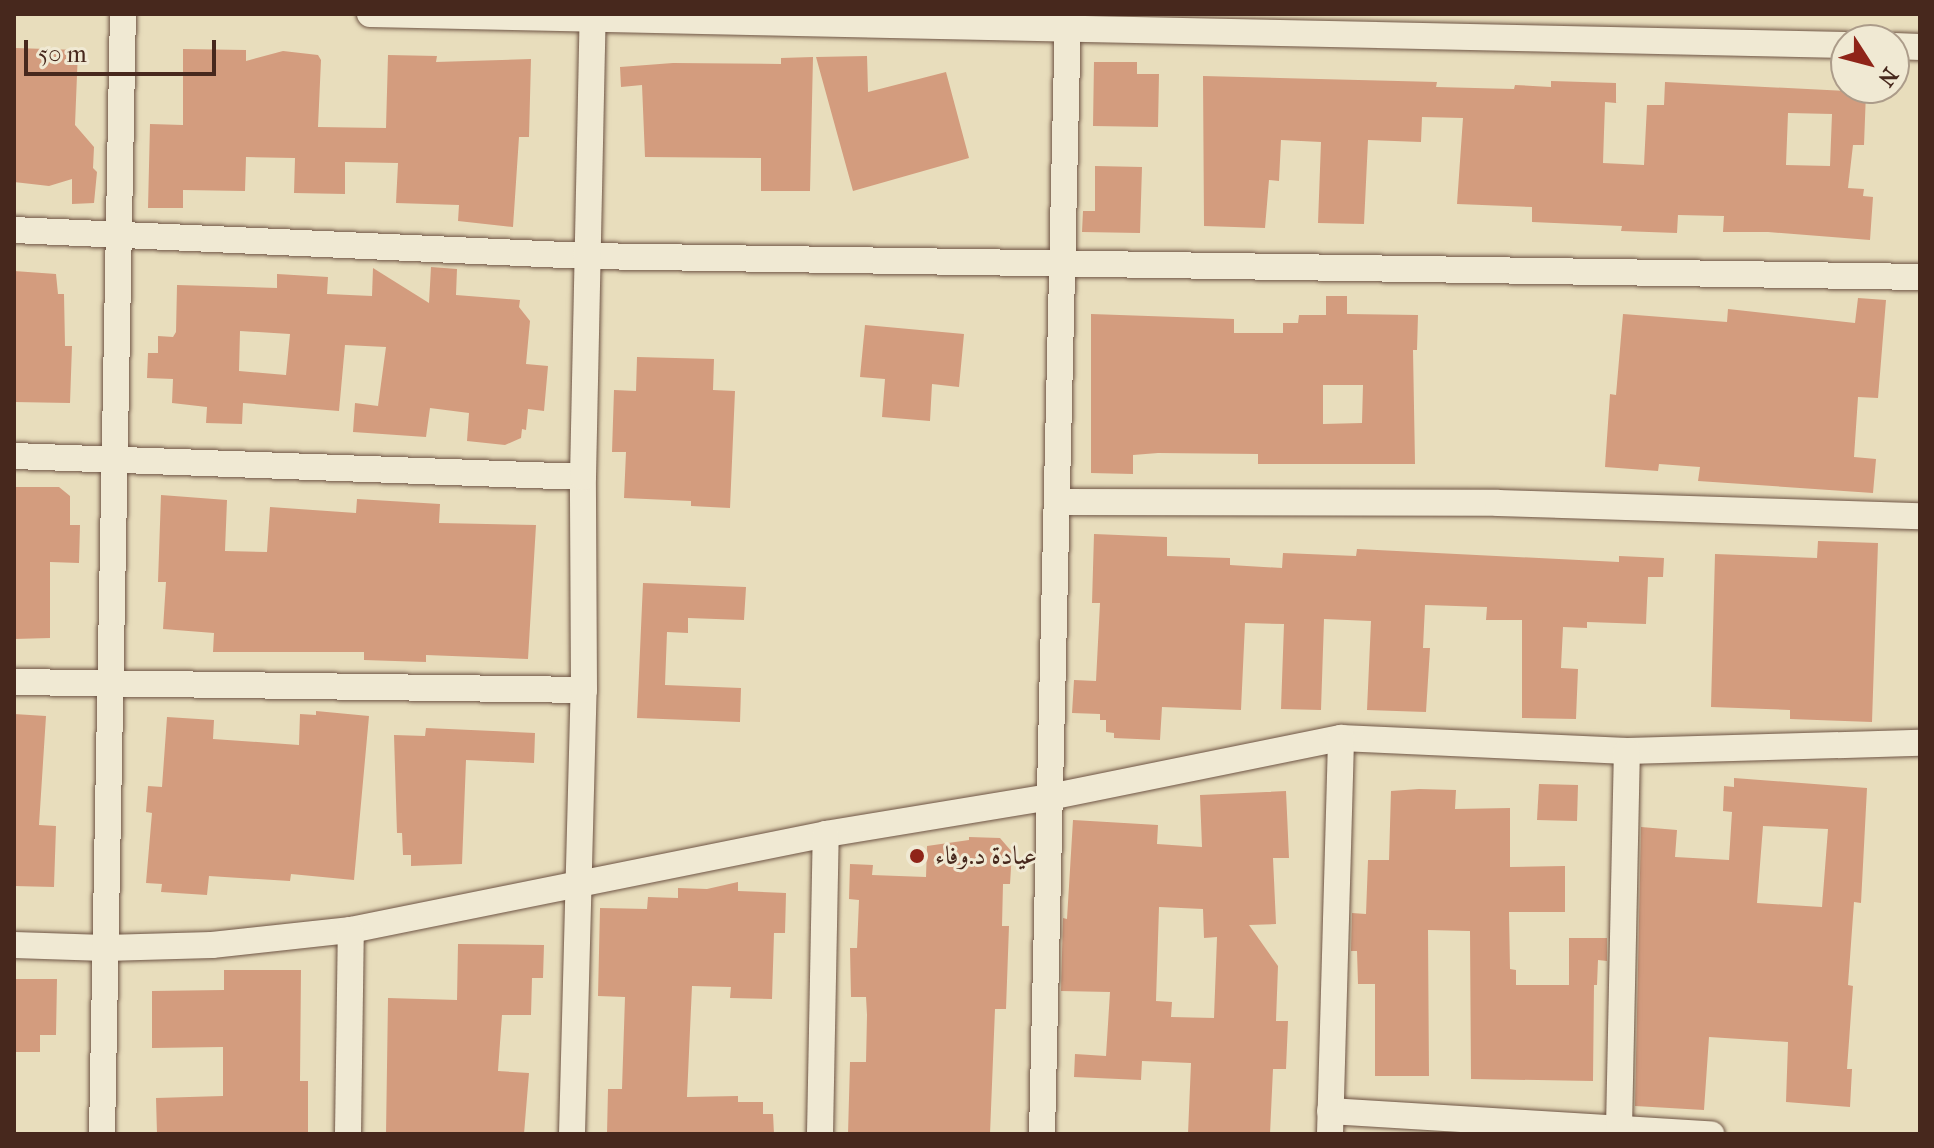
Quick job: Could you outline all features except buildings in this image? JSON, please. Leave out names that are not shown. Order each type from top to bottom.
[{"type":"street","points":[[102,1134],[123,14]]},
{"type":"street","points":[[370,14],[1068,21],[1830,45]]},
{"type":"street","points":[[572,1134],[584,690],[583,477],[593,17]]},
{"type":"street","points":[[1042,1134],[1068,21]]},
{"type":"street","points":[[14,230],[121,232],[586,256],[1920,277]]},
{"type":"street","points":[[14,456],[583,477]]},
{"type":"street","points":[[1058,502],[1498,503],[1920,516]]},
{"type":"street","points":[[14,682],[584,690]]},
{"type":"street","points":[[1341,738],[1330,1122],[1619,1128],[1711,1134]]},
{"type":"street","points":[[14,945],[105,948],[212,945],[351,930],[826,834],[1050,797],[1341,738],[1627,751],[1920,743]]},
{"type":"street","points":[[1619,1128],[1627,751]]},
{"type":"street","points":[[820,1134],[826,834]]},
{"type":"street","points":[[348,1134],[351,930]]},
{"type":"place","name":"عيادة د.وفاء","points":[[917,856]]}]
